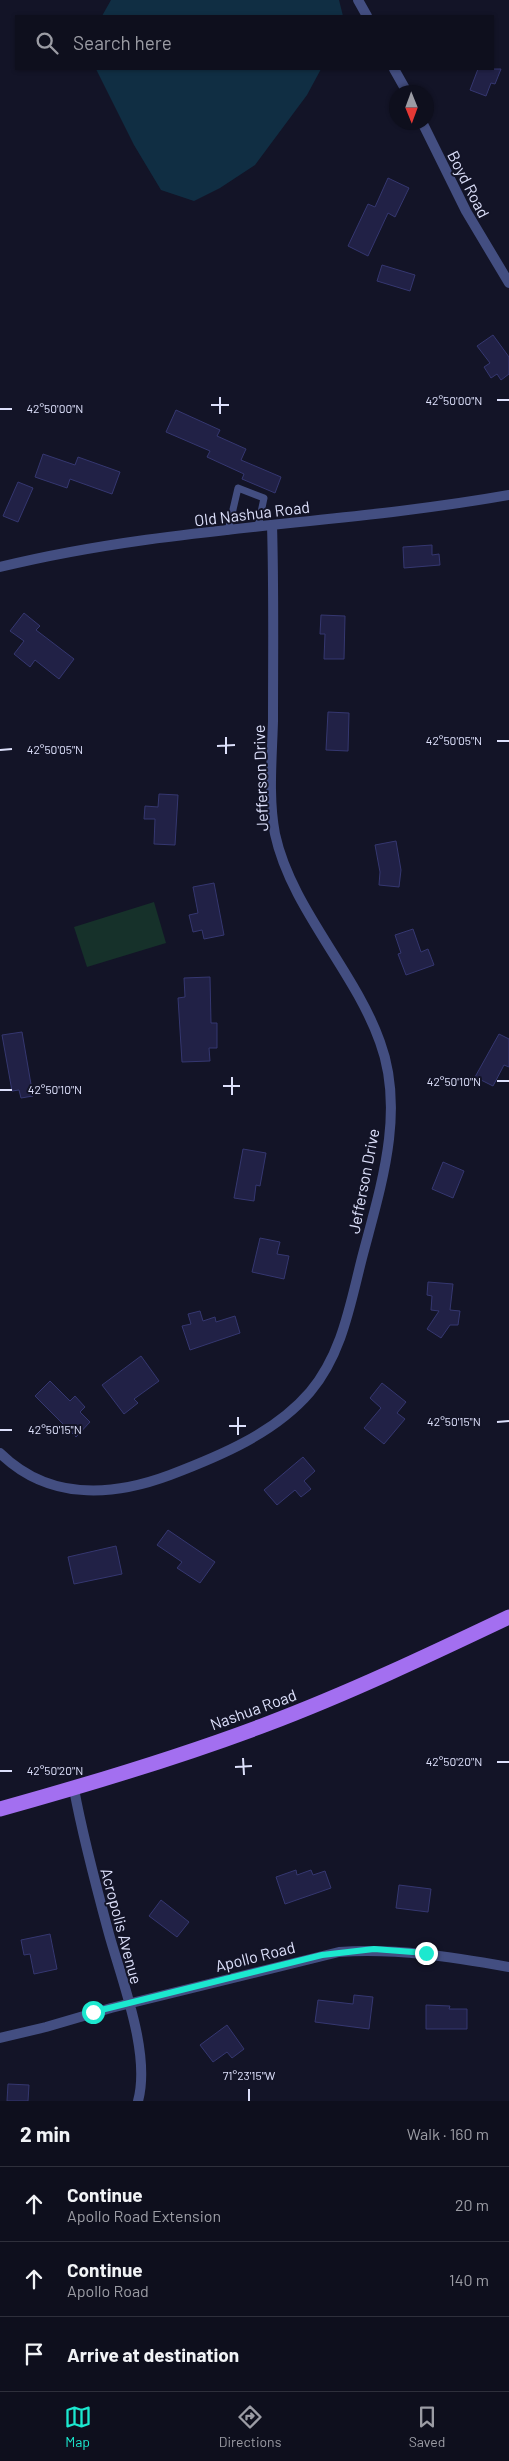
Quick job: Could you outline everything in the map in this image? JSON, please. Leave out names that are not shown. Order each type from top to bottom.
[{"type":"main road","name":"Nashua Road","points":[[0,1809],[74,1789],[266,1724],[426,1657],[509,1617]]},
{"type":"street","points":[[358,0],[366,15]]},
{"type":"street","points":[[395,70],[403,85]]},
{"type":"street","name":"Boyd Road","points":[[426,130],[466,211],[509,283]]},
{"type":"street","name":"Old Nashua Road","points":[[0,566],[101,546],[455,504],[509,495]]},
{"type":"street","name":"Jefferson Drive","points":[[0,1453],[28,1476],[61,1487],[78,1490],[113,1490],[147,1484],[228,1451],[271,1426],[310,1392],[320,1378],[343,1333],[385,1164],[390,1130],[389,1079],[375,1029],[291,879],[275,831],[272,797],[274,594],[272,525]]},
{"type":"street","name":"Acropolis Avenue","points":[[74,1789],[88,1858],[141,2058],[142,2074],[138,2101]]},
{"type":"street","name":"Apollo Road","points":[[0,2038],[339,1952],[374,1949],[426,1953],[509,1967]]},
{"type":"lane","points":[[228,530],[238,488],[264,498],[258,527]]},
{"type":"green space","points":[[154,902],[166,943],[87,967],[74,927]]},
{"type":"water","points":[[111,0],[339,0],[343,15],[103,15]]},
{"type":"water","points":[[96,70],[320,70],[307,95],[255,165],[220,188],[194,201],[161,190],[134,145]]},
{"type":"building","points":[[501,69],[495,84],[491,83],[486,96],[470,90],[478,70]]},
{"type":"building","points":[[388,178],[409,188],[395,217],[388,213],[368,256],[348,246],[368,204],[375,207]]},
{"type":"building","points":[[382,265],[415,275],[410,291],[377,281]]},
{"type":"building","points":[[493,335],[509,357],[509,374],[501,380],[497,374],[491,378],[484,367],[490,363],[477,346]]},
{"type":"building","points":[[176,410],[220,430],[217,436],[246,449],[241,460],[281,477],[275,493],[242,479],[244,474],[207,457],[210,451],[166,432]]},
{"type":"building","points":[[43,454],[75,465],[78,457],[120,472],[112,494],[70,479],[67,488],[35,477]]},
{"type":"building","points":[[18,482],[33,488],[18,522],[3,516]]},
{"type":"building","points":[[432,545],[432,555],[439,554],[440,565],[404,568],[403,547]]},
{"type":"building","points":[[24,613],[40,626],[36,630],[74,659],[59,679],[35,660],[30,667],[14,654],[24,641],[10,631]]},
{"type":"building","points":[[321,615],[345,616],[344,659],[324,659],[325,634],[320,634]]},
{"type":"building","points":[[328,712],[349,713],[348,751],[326,750]]},
{"type":"building","points":[[159,794],[178,795],[175,845],[154,844],[155,819],[144,819],[145,806],[158,807]]},
{"type":"building","points":[[396,841],[401,870],[399,887],[379,885],[380,872],[375,845]]},
{"type":"building","points":[[214,883],[224,935],[204,939],[202,930],[193,932],[189,915],[198,913],[193,887]]},
{"type":"building","points":[[413,929],[421,952],[428,949],[434,965],[406,975],[398,954],[401,953],[395,935]]},
{"type":"building","points":[[210,977],[211,1023],[217,1023],[217,1048],[209,1048],[210,1061],[182,1062],[178,998],[185,997],[184,978]]},
{"type":"building","points":[[22,1032],[33,1096],[21,1098],[19,1090],[12,1091],[2,1035]]},
{"type":"building","points":[[499,1034],[509,1039],[509,1067],[504,1065],[493,1086],[475,1077]]},
{"type":"building","points":[[243,1149],[266,1153],[260,1186],[256,1185],[254,1201],[234,1198]]},
{"type":"building","points":[[443,1162],[464,1171],[453,1198],[432,1189]]},
{"type":"building","points":[[260,1238],[280,1242],[277,1254],[289,1256],[284,1279],[252,1272]]},
{"type":"building","points":[[428,1282],[453,1284],[450,1310],[460,1311],[458,1325],[450,1325],[441,1338],[427,1329],[439,1311],[431,1310],[432,1296],[427,1295]]},
{"type":"building","points":[[200,1311],[203,1321],[215,1317],[216,1322],[235,1316],[240,1333],[190,1350],[182,1326],[191,1324],[188,1314]]},
{"type":"building","points":[[141,1356],[159,1381],[134,1399],[138,1403],[124,1414],[102,1385]]},
{"type":"building","points":[[50,1381],[70,1401],[75,1396],[85,1407],[80,1412],[90,1422],[76,1437],[35,1396]]},
{"type":"building","points":[[382,1383],[406,1402],[397,1413],[405,1419],[384,1444],[364,1428],[381,1408],[370,1398]]},
{"type":"building","points":[[303,1457],[315,1471],[304,1481],[311,1489],[301,1497],[295,1490],[277,1505],[264,1490]]},
{"type":"building","points":[[168,1530],[215,1562],[200,1583],[177,1568],[182,1562],[157,1545]]},
{"type":"building","points":[[116,1546],[122,1574],[74,1584],[68,1557]]},
{"type":"building","points":[[296,1870],[297,1875],[311,1870],[313,1875],[325,1871],[331,1888],[285,1904],[276,1877]]},
{"type":"building","points":[[399,1885],[431,1889],[428,1912],[396,1908]]},
{"type":"building","points":[[161,1900],[189,1922],[177,1937],[149,1916]]},
{"type":"building","points":[[50,1934],[57,1969],[34,1974],[30,1954],[24,1955],[21,1940]]},
{"type":"building","points":[[354,1995],[373,1997],[369,2029],[315,2022],[318,2000],[353,2004]]},
{"type":"building","points":[[426,2005],[450,2006],[449,2009],[467,2009],[467,2029],[426,2029]]},
{"type":"building","points":[[227,2025],[244,2049],[232,2058],[227,2052],[213,2062],[200,2045]]},
{"type":"building","points":[[8,2084],[29,2085],[28,2101],[7,2101]]},
{"type":"route","points":[[93,2012],[322,1955],[374,1949],[426,1953]]}]
